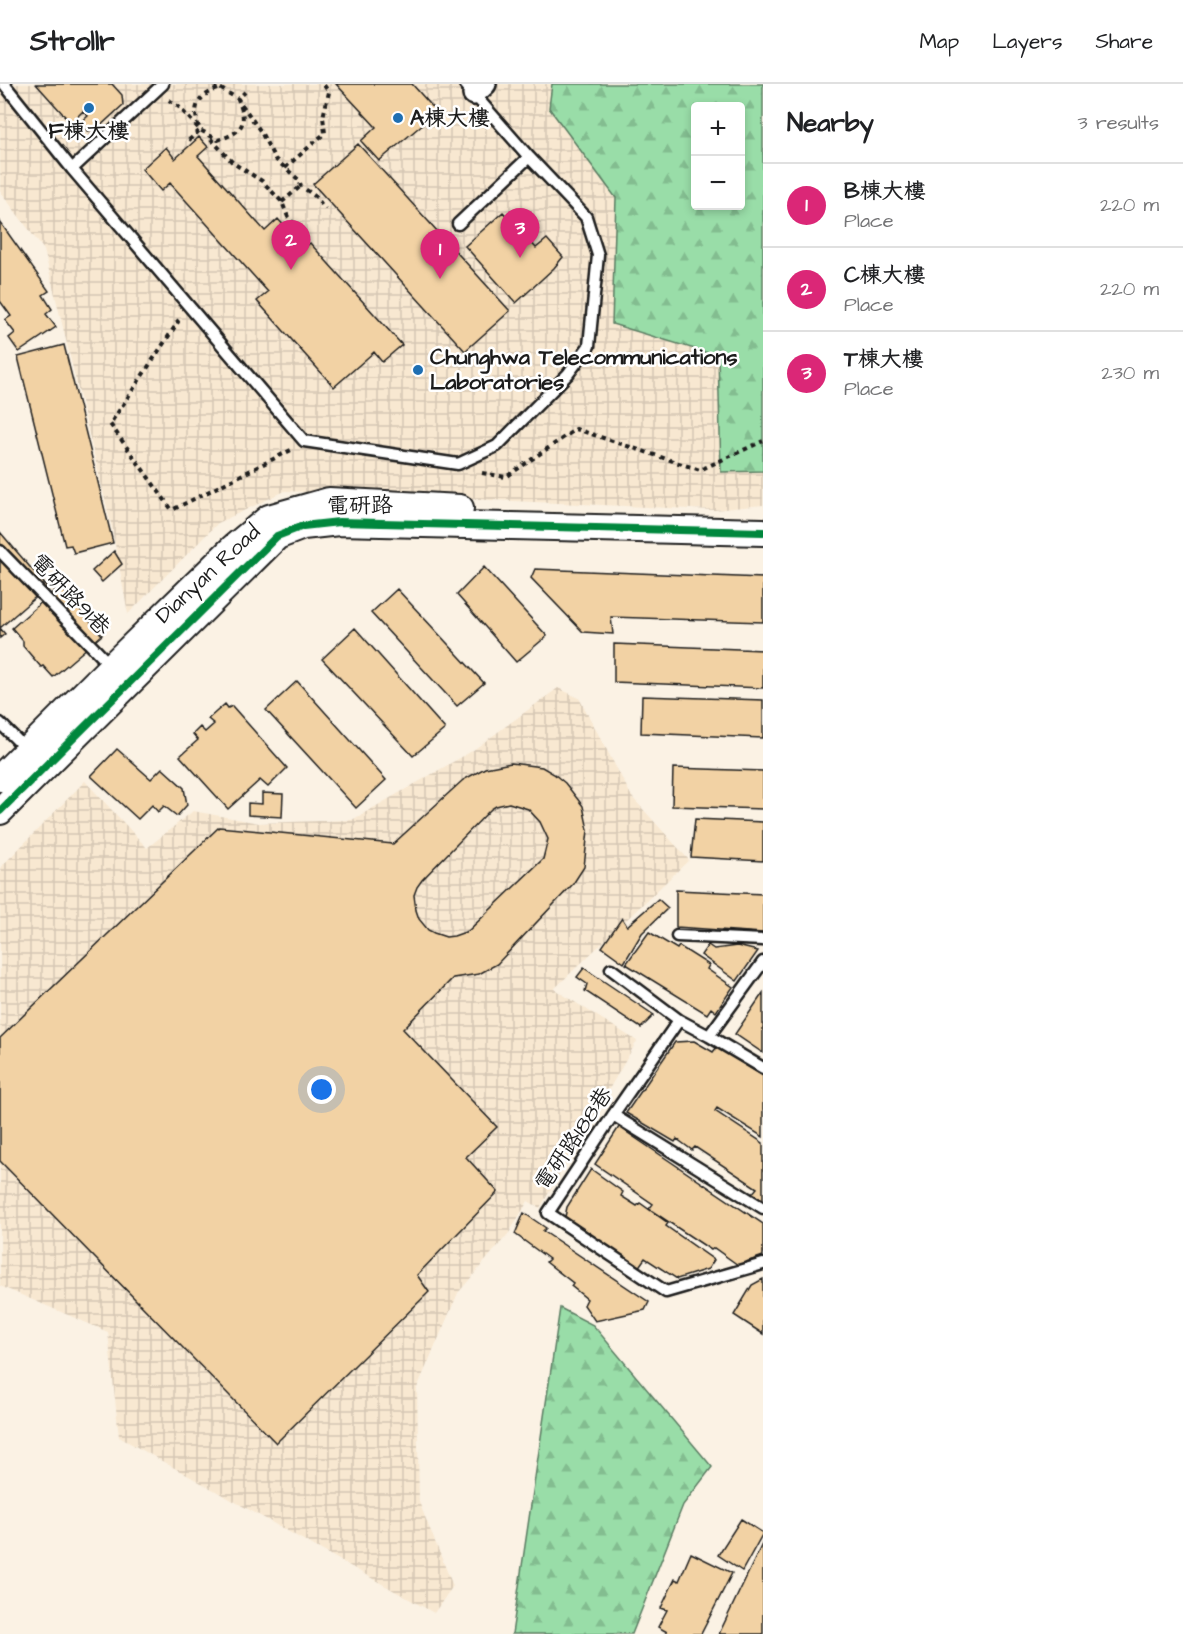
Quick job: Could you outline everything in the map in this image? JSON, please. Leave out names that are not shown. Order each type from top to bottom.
[{"type":"street","name":"Dianyan Road","points":[[0,778],[233,548],[269,518],[329,501],[618,517],[763,516]]},
{"type":"street","name":"電研路","points":[[0,811],[277,536],[303,526],[339,522],[763,532]]},
{"type":"lane","points":[[4,84],[72,170],[304,441],[458,464],[497,446],[568,374],[589,346],[598,255],[586,218],[529,157],[475,87]]},
{"type":"lane","points":[[72,170],[160,87]]},
{"type":"lane","points":[[458,224],[529,157]]},
{"type":"lane","name":"電研路91巷","points":[[0,551],[112,666]]},
{"type":"lane","points":[[0,723],[28,751]]},
{"type":"lane","points":[[677,936],[763,940]]},
{"type":"lane","points":[[709,1035],[763,962]]},
{"type":"lane","points":[[611,969],[679,1020],[709,1035],[763,1068]]},
{"type":"lane","name":"電研路188巷","points":[[679,1020],[613,1114],[548,1213],[666,1292],[763,1264]]},
{"type":"lane","points":[[613,1114],[763,1208]]},
{"type":"path","points":[[213,84],[238,99],[261,132],[275,159],[298,180],[301,186],[316,197],[325,209]]},
{"type":"path","points":[[285,168],[325,133],[323,117],[330,92],[323,84]]},
{"type":"path","points":[[160,87],[233,163],[262,181],[282,202],[288,218],[303,234]]},
{"type":"path","points":[[200,130],[194,115],[199,100],[208,92],[218,88]]},
{"type":"path","points":[[238,99],[245,92]]},
{"type":"path","points":[[208,136],[218,140],[235,135],[242,126],[244,112],[238,99]]},
{"type":"path","points":[[188,141],[200,130]]},
{"type":"path","points":[[282,202],[301,186]]},
{"type":"path","points":[[171,313],[178,322],[111,424],[172,510],[293,449]]},
{"type":"path","points":[[472,472],[506,477],[576,429],[700,470],[763,441]]},
{"type":"shaded area","name":"Chunghwa Telecommunications Laboratories","points":[[0,84],[763,84],[763,505],[714,510],[285,491],[218,523],[128,614],[112,528],[44,250],[0,191]]},
{"type":"shaded area","points":[[558,688],[579,698],[632,797],[689,860],[554,989],[637,1041],[540,1208],[528,1201],[509,1233],[458,1293],[417,1388],[419,1502],[453,1586],[434,1613],[119,1437],[108,1332],[0,1286],[0,868],[85,781],[147,848],[193,811],[259,823],[352,820],[472,751]]},
{"type":"green space","points":[[552,84],[763,84],[763,471],[721,472],[718,356],[612,324],[616,198],[549,108]]},
{"type":"green space","points":[[560,1308],[593,1325],[712,1467],[683,1505],[632,1634],[512,1634]]},
{"type":"building","name":"F棟大樓","points":[[36,84],[112,84],[122,95],[123,105],[97,129],[88,131],[80,123],[88,116],[83,111],[71,123]]},
{"type":"building","name":"A棟大樓","points":[[336,84],[412,84],[437,112],[379,161],[361,141],[376,127]]},
{"type":"building","points":[[199,137],[208,147],[198,156],[265,231],[278,219],[304,248],[310,243],[402,345],[382,362],[374,352],[334,387],[257,301],[268,292],[170,183],[161,191],[142,169],[166,147],[175,159]]},
{"type":"building","points":[[358,144],[510,311],[465,351],[313,184]]},
{"type":"building","points":[[503,212],[536,248],[547,239],[563,257],[516,303],[465,246]]},
{"type":"building","points":[[0,222],[49,291],[43,295],[52,309],[46,314],[56,327],[19,352],[9,338],[15,333],[5,320],[11,316],[0,301]]},
{"type":"building","points":[[64,345],[113,543],[74,553],[71,545],[65,546],[18,357]]},
{"type":"building","points":[[0,532],[47,587],[0,628]]},
{"type":"building","points":[[114,551],[122,564],[102,582],[92,571]]},
{"type":"building","points":[[484,567],[547,636],[516,662],[457,595]]},
{"type":"building","points":[[535,569],[763,578],[763,622],[611,617],[613,634],[583,632],[531,578]]},
{"type":"building","points":[[60,586],[102,635],[53,677],[23,646],[23,641],[12,628]]},
{"type":"building","points":[[397,589],[484,683],[457,706],[371,613]]},
{"type":"building","points":[[0,628],[5,634],[0,638]]},
{"type":"building","points":[[355,628],[445,729],[413,756],[322,659]]},
{"type":"building","points":[[614,644],[763,650],[763,688],[614,682]]},
{"type":"building","points":[[297,681],[386,780],[356,808],[266,710]]},
{"type":"building","points":[[642,696],[763,700],[763,738],[641,733]]},
{"type":"building","points":[[225,704],[228,708],[232,706],[287,768],[268,787],[260,780],[228,809],[180,756],[198,740],[193,734],[200,727],[205,732],[214,724],[208,719]]},
{"type":"building","points":[[117,749],[151,779],[162,768],[184,788],[187,805],[177,816],[164,806],[158,812],[152,805],[138,819],[91,776]]},
{"type":"building","points":[[511,763],[542,767],[554,774],[565,783],[583,806],[588,830],[584,867],[573,884],[497,964],[479,974],[453,978],[403,1029],[497,1127],[466,1157],[498,1192],[417,1275],[429,1292],[276,1443],[0,1161],[0,1038],[219,827],[393,844],[463,780],[485,768]],"holes":[[[509,803],[528,809],[540,822],[548,839],[543,859],[468,931],[446,937],[428,930],[419,919],[414,895],[422,880],[491,809]]]},
{"type":"building","points":[[673,768],[763,771],[763,809],[672,806]]},
{"type":"building","points":[[262,793],[283,794],[282,817],[248,815],[248,803],[262,804]]},
{"type":"building","points":[[695,819],[763,822],[763,861],[691,857]]},
{"type":"building","points":[[676,890],[763,894],[763,933],[676,927]]},
{"type":"building","points":[[658,899],[668,908],[642,933],[624,963],[602,947],[622,918],[627,926]]},
{"type":"building","points":[[649,932],[677,949],[679,946],[709,965],[707,969],[733,987],[716,1012],[711,1008],[707,1014],[626,964]]},
{"type":"building","points":[[708,945],[714,949],[737,946],[758,951],[737,981],[701,955]]},
{"type":"building","points":[[584,968],[654,1015],[641,1028],[585,991],[587,984],[577,977]]},
{"type":"building","points":[[763,993],[763,1053],[735,1034]]},
{"type":"building","points":[[694,1041],[713,1052],[717,1047],[763,1076],[763,1137],[717,1108],[715,1111],[763,1143],[763,1203],[751,1195],[757,1188],[695,1147],[692,1150],[677,1139],[675,1142],[626,1113],[675,1042]]},
{"type":"building","points":[[619,1127],[763,1224],[763,1256],[738,1265],[649,1209],[653,1204],[595,1164]]},
{"type":"building","points":[[591,1169],[623,1192],[621,1196],[637,1206],[640,1203],[668,1223],[666,1226],[714,1260],[708,1269],[677,1279],[645,1258],[638,1268],[565,1217],[567,1207]]},
{"type":"building","points":[[524,1213],[546,1228],[543,1231],[649,1302],[645,1310],[595,1321],[584,1305],[587,1299],[571,1286],[573,1283],[546,1262],[549,1259],[515,1234]]},
{"type":"building","points":[[763,1279],[763,1334],[734,1315],[752,1285]]},
{"type":"building","points":[[741,1519],[763,1533],[742,1571],[718,1555]]},
{"type":"building","points":[[763,1542],[763,1634],[719,1634]]},
{"type":"building","points":[[691,1553],[732,1573],[701,1634],[665,1634],[667,1632],[658,1627],[667,1610],[661,1608],[675,1579],[679,1581]]},
{"type":"cycle path","points":[[0,811],[277,536],[303,526],[339,522],[763,532]]},
{"type":"place","name":"F棟大樓","points":[[89,108]]},
{"type":"place","name":"A棟大樓","points":[[398,118]]},
{"type":"place","name":"T棟大樓","points":[[520,258]]},
{"type":"place","name":"C棟大樓","points":[[291,270]]},
{"type":"place","name":"B棟大樓","points":[[440,279]]},
{"type":"place","name":"Chunghwa Telecommunications Laboratories","points":[[418,370]]}]
